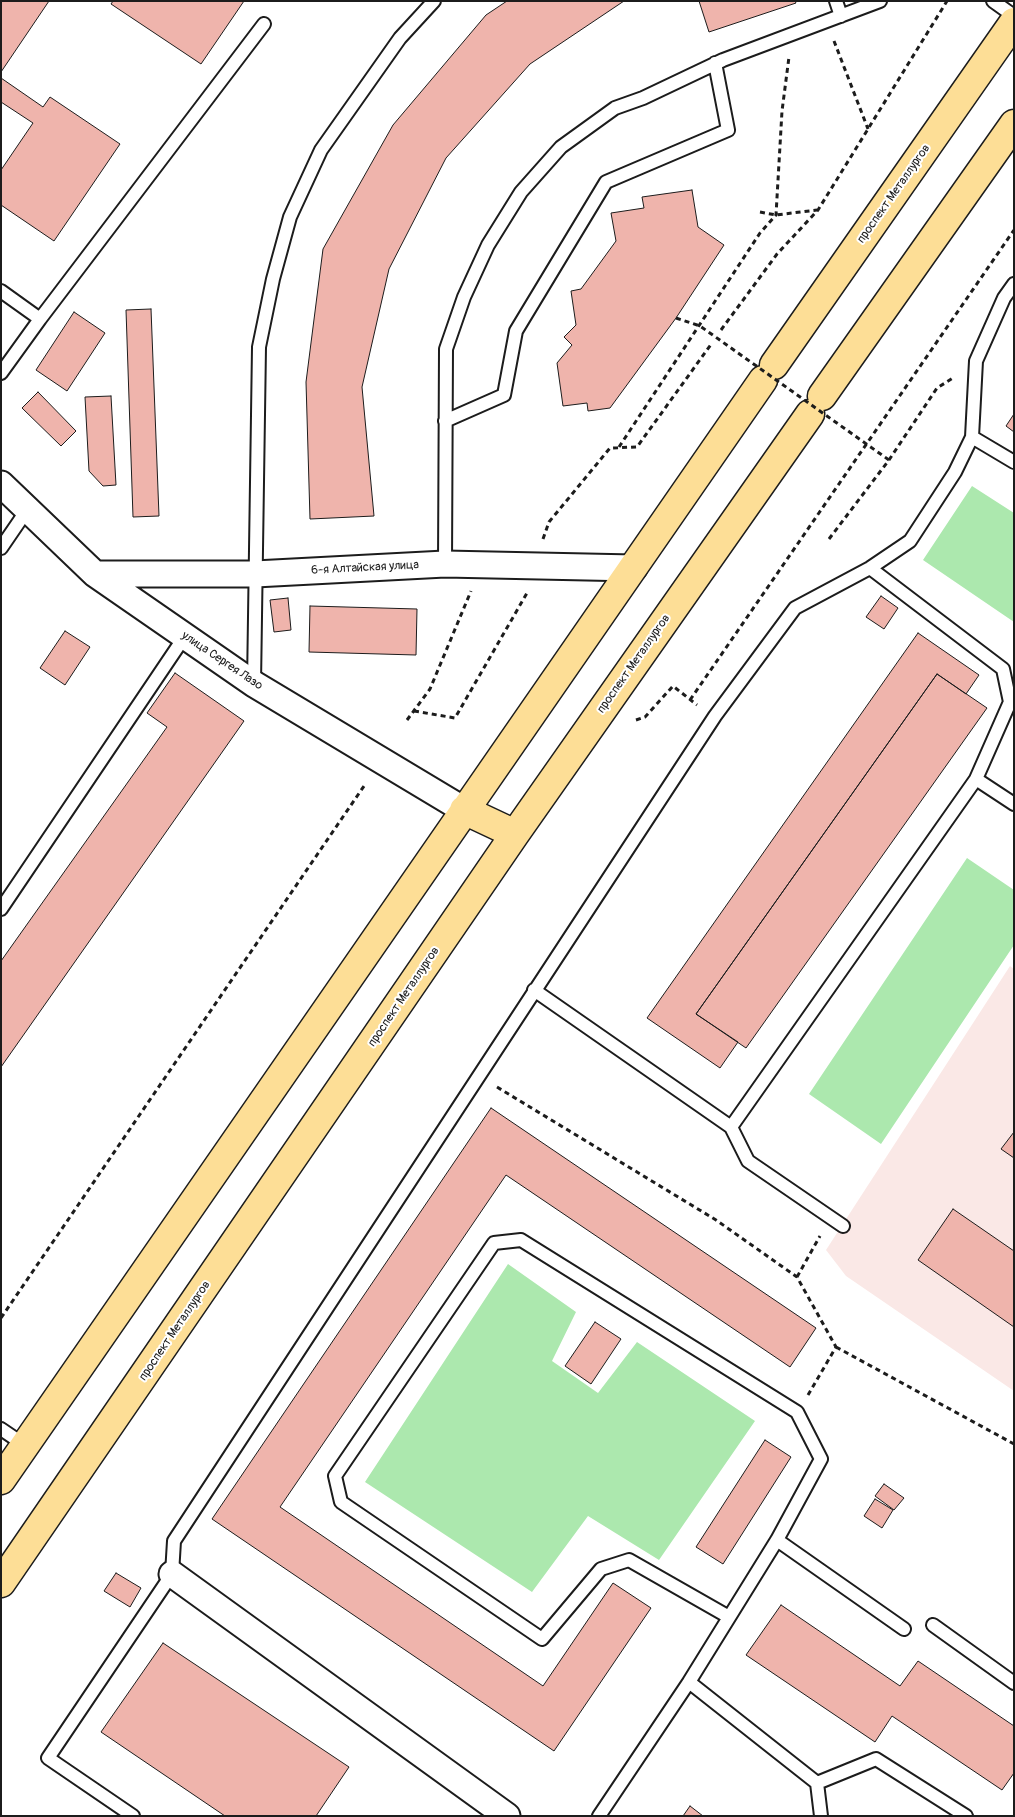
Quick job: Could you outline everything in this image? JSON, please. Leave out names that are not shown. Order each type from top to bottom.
[{"type":"main road","name":"проспект Металлургов","points":[[1,1480],[464,810],[1014,22]]},
{"type":"main road","name":"проспект Металлургов","points":[[1,1583],[515,834],[1014,124]]},
{"type":"main road","points":[[464,810],[515,834]]},
{"type":"street","name":"улица Сергея Лазо","points":[[1,484],[95,574],[254,684],[464,810]]},
{"type":"street","name":"6-я Алтайская улица","points":[[95,574],[255,574],[445,564],[534,564],[634,568]]},
{"type":"street","points":[[172,1574],[507,1816]]},
{"type":"lane","points":[[254,684],[259,347],[273,279],[290,217],[320,150],[400,38],[434,1]]},
{"type":"lane","points":[[836,1],[842,16]]},
{"type":"lane","points":[[445,564],[446,348],[464,298],[488,245],[521,192],[562,147],[615,108],[644,98],[715,63],[880,1]]},
{"type":"lane","points":[[993,1],[1014,16]]},
{"type":"lane","points":[[1,373],[40,318],[264,24]]},
{"type":"lane","points":[[445,421],[504,395],[516,331],[606,182],[728,130],[715,63]]},
{"type":"lane","points":[[133,1816],[48,1758],[172,1574],[174,1541],[714,716],[796,608],[870,568],[910,541],[955,472],[972,437],[976,361],[1004,298],[1014,284]]},
{"type":"lane","points":[[1,291],[40,318]]},
{"type":"lane","points":[[972,437],[1014,462]]},
{"type":"lane","points":[[1,548],[27,510]]},
{"type":"lane","points":[[731,1127],[976,779],[1010,702],[1003,669],[870,568]]},
{"type":"lane","points":[[1,909],[185,636]]},
{"type":"lane","points":[[976,779],[1014,804]]},
{"type":"lane","points":[[534,990],[731,1127],[748,1161],[843,1226]]},
{"type":"lane","points":[[599,1816],[689,1682],[777,1540],[821,1459],[797,1412],[521,1240],[494,1243],[335,1476],[341,1502],[542,1639],[602,1569],[629,1560],[729,1617]]},
{"type":"lane","points":[[1,1429],[26,1446]]},
{"type":"lane","points":[[777,1540],[904,1629]]},
{"type":"lane","points":[[933,1624],[1014,1683]]},
{"type":"lane","points":[[689,1682],[817,1783],[821,1816]]},
{"type":"lane","points":[[817,1783],[876,1759],[966,1816]]},
{"type":"path","points":[[721,330],[777,254],[818,210],[947,1]]},
{"type":"path","points":[[826,22],[868,129]]},
{"type":"path","points":[[619,448],[760,233],[776,214],[782,112],[792,33]]},
{"type":"path","points":[[760,212],[776,214],[818,210]]},
{"type":"path","points":[[690,700],[1014,230]]},
{"type":"path","points":[[676,318],[700,326],[889,460]]},
{"type":"path","points":[[829,539],[889,460],[937,388]]},
{"type":"path","points":[[407,720],[430,689],[482,565]]},
{"type":"path","points":[[636,720],[645,717],[673,686],[714,716]]},
{"type":"path","points":[[1,1318],[364,786]]},
{"type":"path","points":[[478,1075],[716,1220],[797,1277],[836,1347],[1014,1444]]},
{"type":"path","points":[[797,1277],[831,1219]]},
{"type":"path","points":[[797,1412],[836,1347]]},
{"type":"shaded area","points":[[1010,966],[1014,969],[1014,1391],[846,1276],[826,1250]]},
{"type":"green space","points":[[972,486],[1014,513],[1014,622],[923,560]]},
{"type":"green space","points":[[967,858],[1014,890],[1014,945],[881,1144],[809,1094]]},
{"type":"green space","points":[[508,1264],[576,1312],[552,1361],[598,1393],[637,1342],[755,1421],[659,1560],[588,1516],[532,1592],[365,1482]]},
{"type":"building","points":[[1,1],[49,1],[1,72]]},
{"type":"building","points":[[113,1],[244,1],[201,64],[111,4]]},
{"type":"building","points":[[507,1],[624,1],[530,64],[446,158],[389,269],[362,387],[374,516],[310,519],[306,382],[323,249],[393,125],[486,15]]},
{"type":"building","points":[[699,1],[795,1],[796,3],[709,32]]},
{"type":"building","points":[[1,78],[43,107],[50,97],[120,144],[54,241],[1,205],[1,170],[33,123],[1,102]]},
{"type":"building","points":[[692,190],[698,227],[724,245],[676,318],[610,408],[588,411],[587,403],[563,406],[557,363],[572,345],[564,337],[576,325],[571,291],[581,289],[616,241],[611,213],[644,208],[642,197]]},
{"type":"building","points":[[151,309],[159,516],[133,517],[126,310]]},
{"type":"building","points":[[74,312],[105,333],[67,391],[36,370]]},
{"type":"building","points":[[38,392],[76,431],[61,446],[22,408]]},
{"type":"building","points":[[111,396],[116,485],[103,486],[89,471],[85,397]]},
{"type":"building","points":[[1014,414],[1014,432],[1006,426]]},
{"type":"building","points":[[881,596],[898,608],[884,629],[866,617]]},
{"type":"building","points":[[288,598],[291,630],[274,632],[270,600]]},
{"type":"building","points":[[310,606],[417,609],[416,655],[309,652]]},
{"type":"building","points":[[65,631],[90,647],[65,685],[40,668]]},
{"type":"building","points":[[918,633],[979,675],[966,694],[937,674],[696,1014],[738,1042],[720,1068],[647,1018]]},
{"type":"building","points":[[175,673],[244,721],[1,1067],[1,961],[167,727],[147,713]]},
{"type":"building","points":[[937,674],[987,708],[746,1048],[696,1014]]},
{"type":"building","points":[[491,1108],[816,1328],[790,1367],[506,1175],[280,1507],[543,1686],[613,1583],[651,1608],[554,1751],[212,1519]]},
{"type":"building","points":[[1014,1132],[1014,1158],[1001,1149]]},
{"type":"building","points":[[953,1209],[1014,1251],[1014,1327],[918,1260]]},
{"type":"building","points":[[595,1322],[621,1339],[591,1384],[565,1366]]},
{"type":"building","points":[[765,1440],[791,1457],[723,1564],[696,1547]]},
{"type":"building","points":[[884,1484],[904,1498],[894,1510],[875,1496]]},
{"type":"building","points":[[875,1499],[893,1510],[882,1528],[864,1516]]},
{"type":"building","points":[[116,1573],[141,1588],[130,1607],[104,1591]]},
{"type":"building","points":[[781,1605],[900,1686],[918,1661],[1014,1726],[1014,1773],[1002,1790],[892,1716],[875,1742],[746,1655]]},
{"type":"building","points":[[163,1643],[349,1767],[316,1816],[225,1816],[101,1732]]},
{"type":"building","points":[[690,1806],[703,1816],[683,1816]]}]
